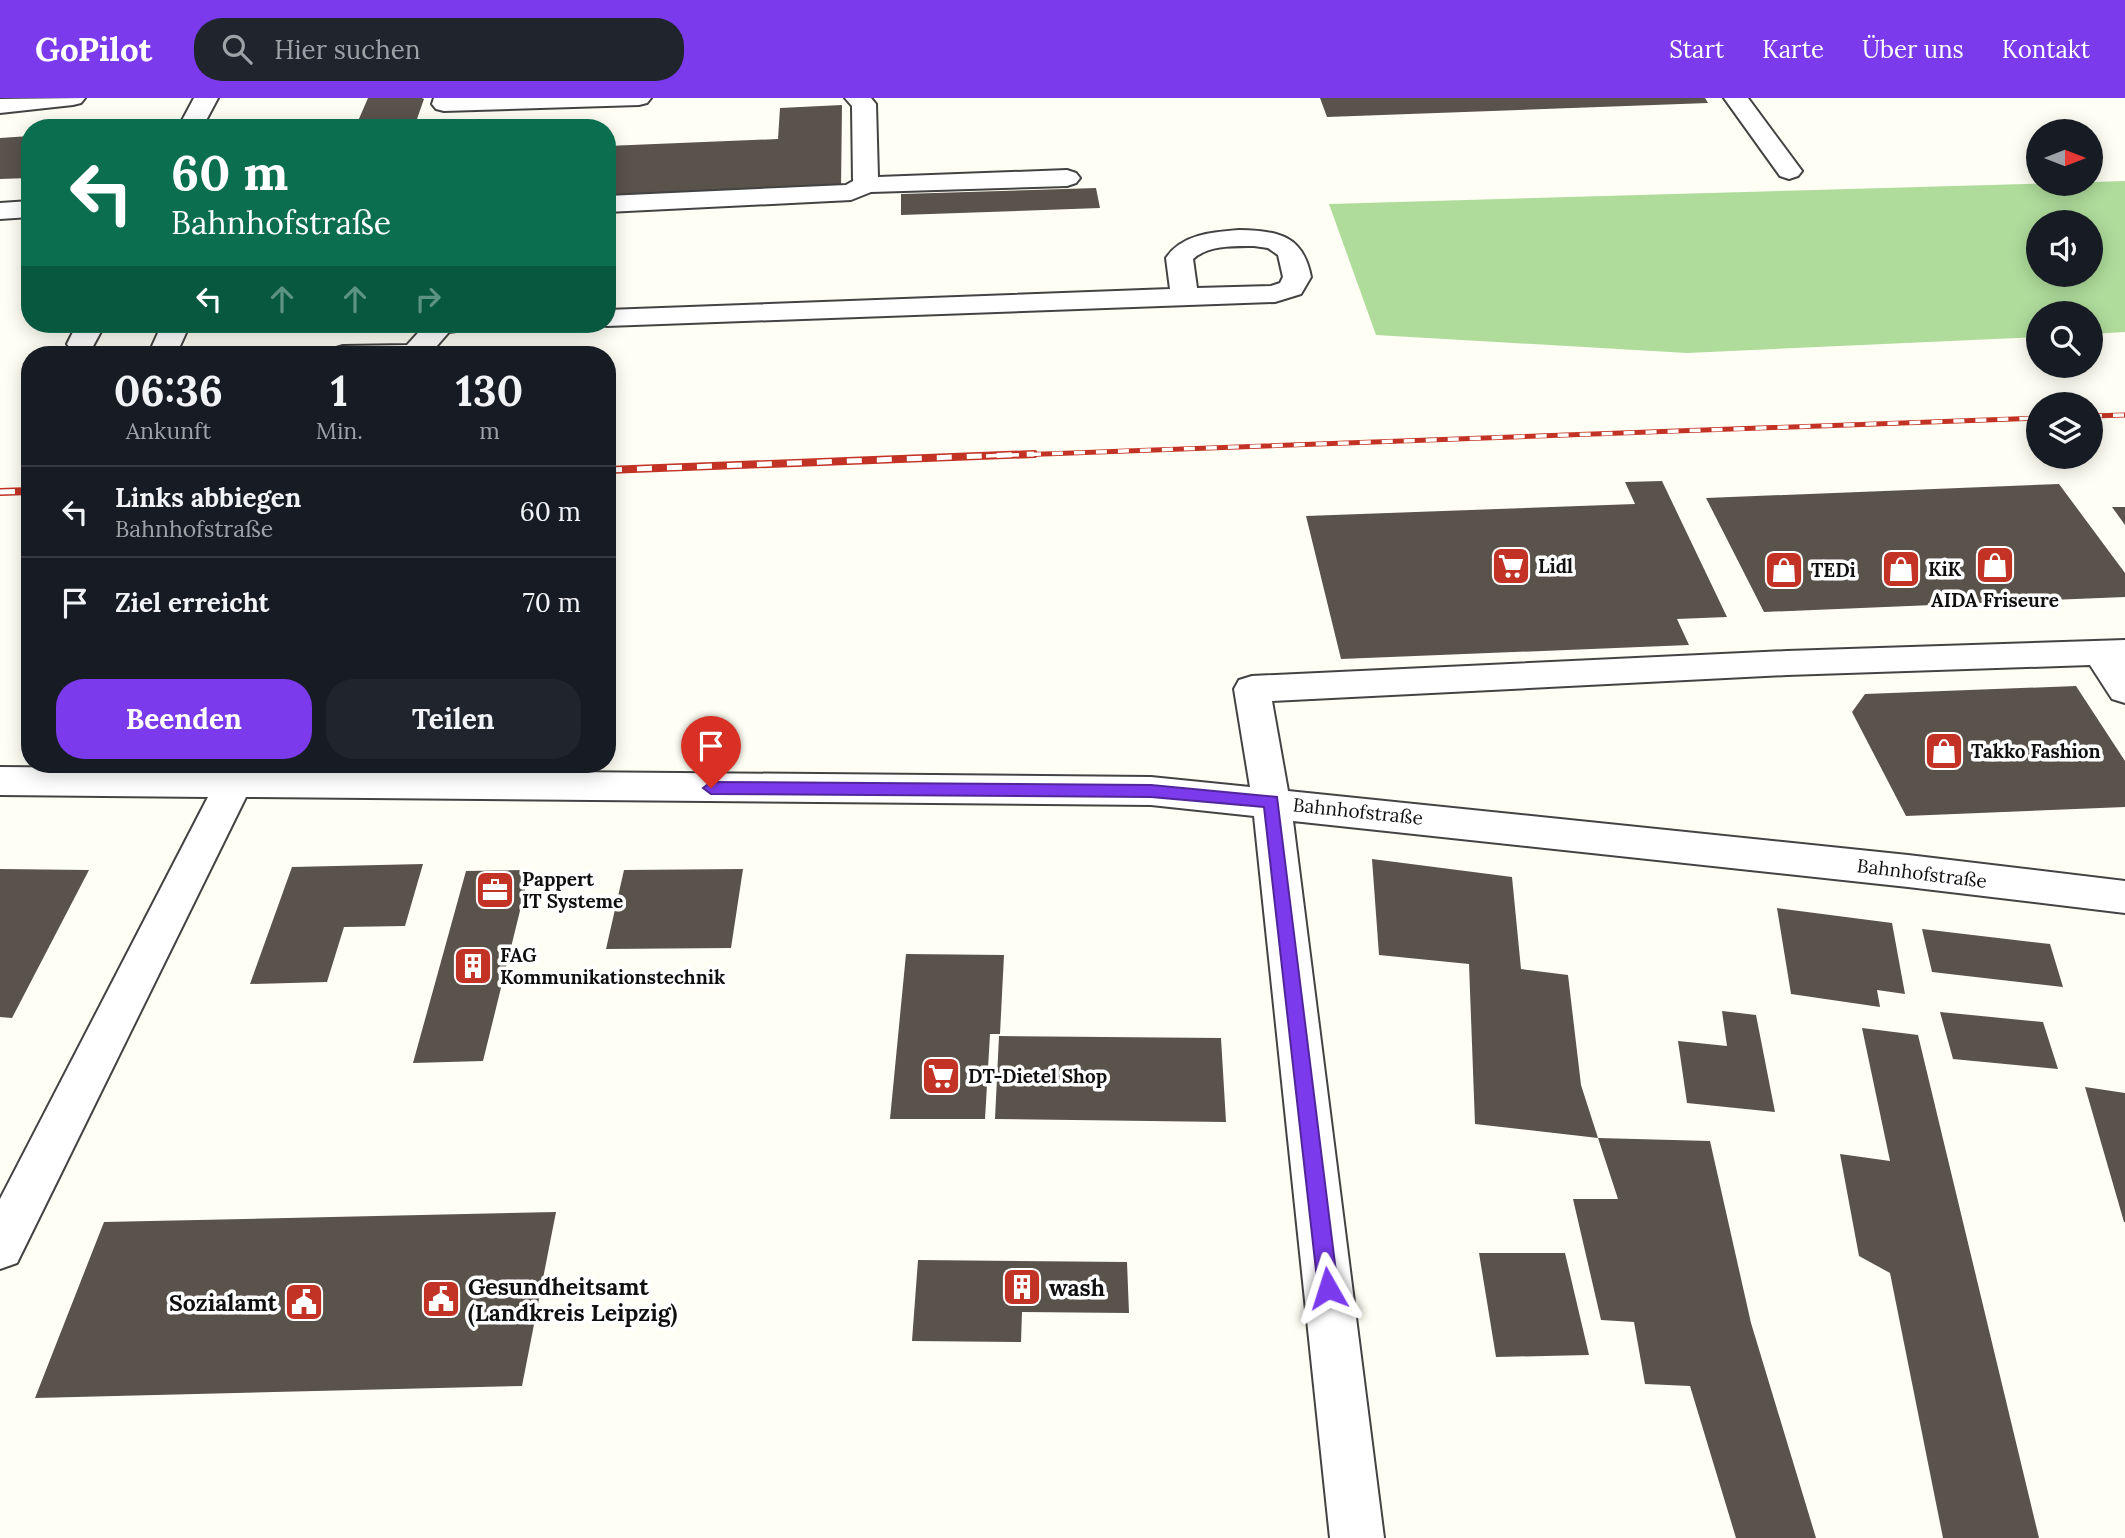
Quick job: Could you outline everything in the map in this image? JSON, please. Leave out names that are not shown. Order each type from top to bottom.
[{"type":"street","points":[[0,106],[73,98]]},
{"type":"street","points":[[194,119],[205,98]]},
{"type":"street","points":[[446,98],[444,104],[639,98]]},
{"type":"street","points":[[857,98],[864,104],[866,185]]},
{"type":"street","points":[[1736,98],[1789,172]]},
{"type":"street","points":[[616,204],[851,192],[866,185],[1067,178]]},
{"type":"street","points":[[0,211],[21,210]]},
{"type":"street","points":[[616,318],[1185,297]]},
{"type":"street","points":[[1357,1538],[1271,802],[1252,689],[1773,664],[2112,652],[2125,690]]},
{"type":"street","name":"Bahnhofstraße","points":[[0,781],[1151,791],[1908,870],[2125,897]]},
{"type":"street","points":[[0,1247],[234,783]]},
{"type":"green space","points":[[2125,181],[2125,332],[2103,333],[2103,301],[2026,301],[2026,338],[1687,353],[1376,335],[1329,204],[2026,184],[2026,196],[2104,196],[2104,182]]},
{"type":"building","points":[[368,98],[424,99],[417,119],[359,119]]},
{"type":"building","points":[[1320,98],[1705,98],[1708,103],[1327,117]]},
{"type":"building","points":[[842,105],[841,188],[616,198],[616,146],[778,139],[780,108]]},
{"type":"building","points":[[21,137],[21,178],[0,179],[0,138]]},
{"type":"building","points":[[1096,188],[1100,208],[901,215],[901,194]]},
{"type":"building","name":"Lidl","points":[[1662,481],[1727,617],[1677,619],[1689,645],[1341,659],[1306,516],[1635,504],[1625,482]]},
{"type":"building","points":[[2059,484],[2125,573],[2125,597],[1764,612],[1706,498]]},
{"type":"building","points":[[2112,507],[2125,507],[2125,525]]},
{"type":"building","points":[[2076,686],[2125,761],[2125,807],[1906,816],[1852,712],[1865,694]]},
{"type":"building","points":[[1372,859],[1512,877],[1521,969],[1568,975],[1581,1085],[1598,1138],[1475,1124],[1469,964],[1379,955]]},
{"type":"building","points":[[423,864],[405,926],[344,927],[327,982],[250,984],[292,867]]},
{"type":"building","points":[[0,869],[89,870],[12,1018],[0,1017]]},
{"type":"building","points":[[743,869],[731,948],[606,949],[624,870]]},
{"type":"building","name":"FAG Kommunikationstechnik","points":[[530,870],[483,1061],[413,1063],[466,871]]},
{"type":"building","points":[[1777,908],[1892,923],[1905,994],[1877,990],[1880,1007],[1791,994]]},
{"type":"building","points":[[1922,929],[2050,944],[2063,987],[1932,972]]},
{"type":"building","name":"DT-Dietel Shop","points":[[906,954],[1004,955],[1000,1034],[990,1034],[985,1119],[890,1119]]},
{"type":"building","points":[[1722,1011],[1756,1015],[1775,1112],[1687,1103],[1678,1041],[1727,1046]]},
{"type":"building","points":[[1940,1012],[2043,1022],[2058,1069],[1953,1059]]},
{"type":"building","points":[[1862,1028],[1918,1035],[2039,1538],[1943,1538],[1890,1273],[1859,1256],[1840,1154],[1890,1161]]},
{"type":"building","points":[[999,1036],[1221,1038],[1226,1122],[995,1119]]},
{"type":"building","points":[[2085,1087],[2125,1093],[2125,1222],[2124,1222]]},
{"type":"building","points":[[1598,1138],[1710,1141],[1751,1323],[1816,1538],[1736,1538],[1690,1386],[1645,1384],[1634,1322],[1601,1320],[1573,1199],[1618,1199]]},
{"type":"building","points":[[556,1212],[522,1386],[35,1398],[104,1222]]},
{"type":"building","points":[[1479,1253],[1565,1253],[1589,1355],[1496,1357]]},
{"type":"building","name":"wash","points":[[918,1260],[1127,1262],[1129,1313],[1022,1312],[1021,1342],[912,1341]]},
{"type":"railway","points":[[2103,416],[2125,415]]},
{"type":"railway","points":[[986,456],[2026,418]]},
{"type":"railway","points":[[616,470],[1034,454]]},
{"type":"railway","points":[[0,492],[21,491]]},
{"type":"place","name":"AIDA Friseure","points":[[1995,565]]},
{"type":"place","name":"Lidl","points":[[1511,566]]},
{"type":"place","name":"KiK","points":[[1901,569]]},
{"type":"place","name":"TEDi","points":[[1784,570]]},
{"type":"place","name":"Takko Fashion","points":[[1944,751]]},
{"type":"place","name":"Pappert IT Systeme","points":[[495,890]]},
{"type":"place","name":"FAG Kommunikationstechnik","points":[[473,966]]},
{"type":"place","name":"DT-Dietel Shop","points":[[941,1076]]},
{"type":"place","name":"wash","points":[[1022,1287]]},
{"type":"place","name":"Gesundheitsamt (Landkreis Leipzig)","points":[[441,1299]]},
{"type":"place","name":"Sozialamt","points":[[304,1302]]},
{"type":"route","points":[[711,788],[1151,791],[1271,802],[1328,1288]]}]
